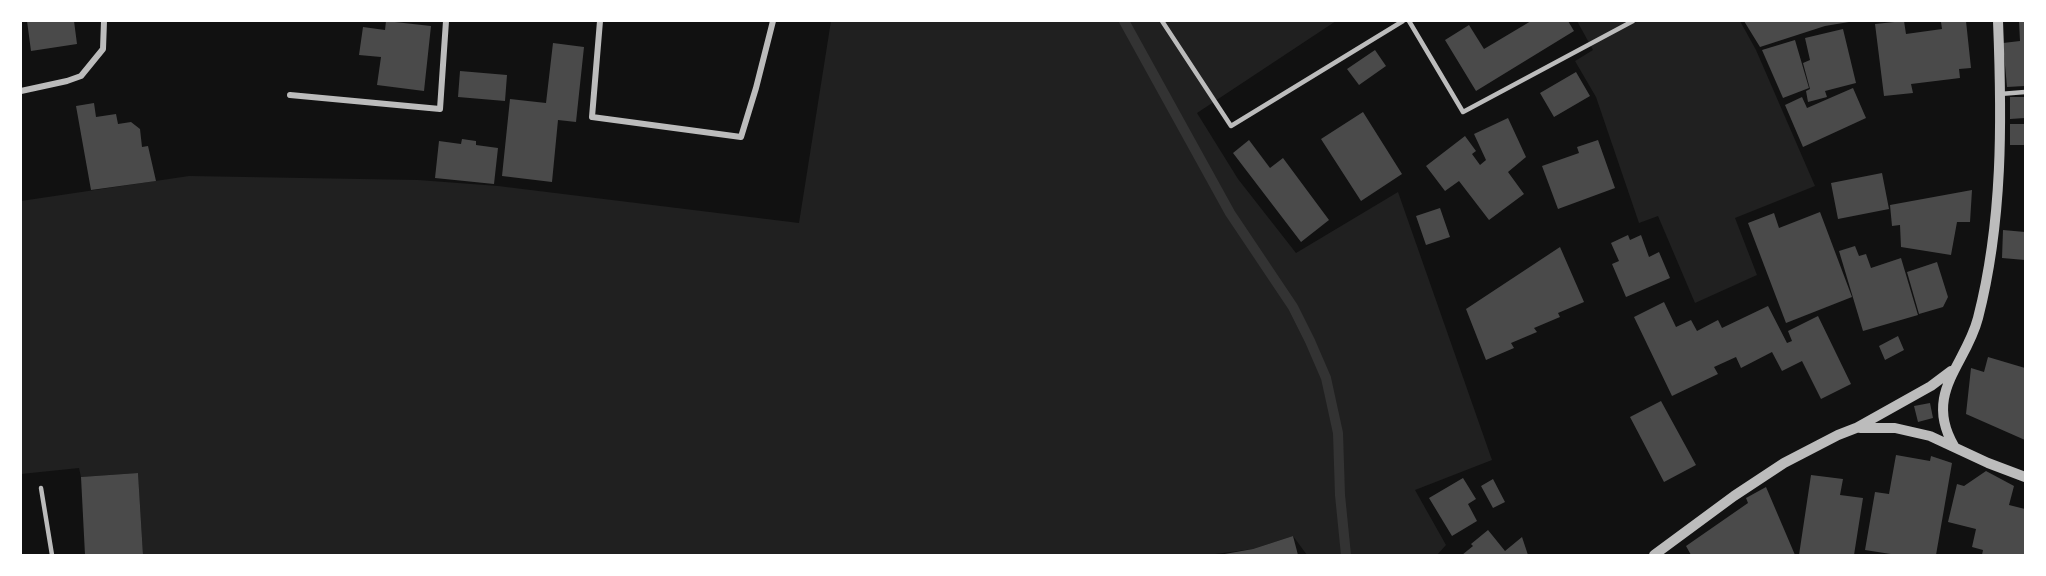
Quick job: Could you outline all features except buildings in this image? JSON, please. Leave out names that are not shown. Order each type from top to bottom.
[{"type":"street","points":[[21,90],[81,76],[103,49],[104,21]]},
{"type":"street","points":[[290,95],[440,108],[446,21]]},
{"type":"street","points":[[600,21],[592,117],[741,137],[773,21]]},
{"type":"street","points":[[1954,446],[1947,434],[1943,405],[1947,384],[1976,329],[1991,257],[1999,169],[1998,21]]},
{"type":"street","points":[[1654,555],[1734,495],[1784,463],[1856,428],[1931,386],[1954,368]]},
{"type":"street","points":[[1856,428],[1896,428],[1930,436],[1988,463],[2025,477]]},
{"type":"lane","points":[[1162,21],[1231,126],[1403,21]]},
{"type":"lane","points":[[1409,21],[1463,112],[1633,21]]},
{"type":"lane","points":[[2000,94],[2025,92]]},
{"type":"lane","points":[[41,488],[52,555]]},
{"type":"shaded area","points":[[831,21],[1336,21],[1197,113],[1238,179],[1296,253],[1398,192],[1492,460],[1415,490],[1446,545],[1437,555],[1307,555],[1293,536],[1253,549],[1208,555],[143,555],[138,473],[81,477],[79,468],[21,474],[21,201],[189,176],[418,180],[498,186],[799,223]]},
{"type":"shaded area","points":[[1577,21],[1740,21],[1756,50],[1815,186],[1735,218],[1757,275],[1695,303],[1658,216],[1639,223],[1596,97],[1575,61],[1593,50]]},
{"type":"waterway","points":[[1124,21],[1230,213],[1293,307],[1326,378],[1338,433],[1340,495],[1346,555]]}]
